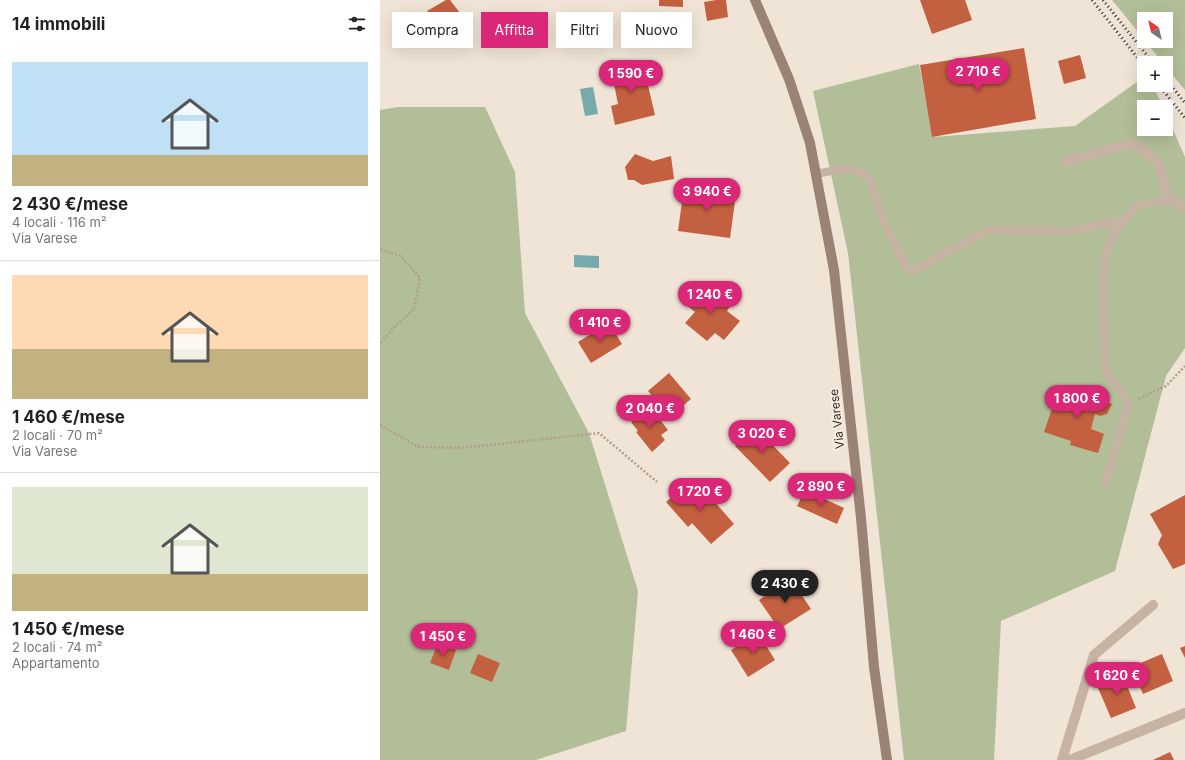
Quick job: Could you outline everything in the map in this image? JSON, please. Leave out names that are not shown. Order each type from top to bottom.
[{"type":"main road","name":"Via Varese","points":[[755,0],[789,79],[810,144],[834,270],[862,524],[874,667],[886,760]]},
{"type":"street","points":[[1065,162],[1134,143],[1158,162],[1169,199],[1185,207]]},
{"type":"street","points":[[1062,760],[1094,655],[1153,605]]},
{"type":"street","points":[[1070,760],[1185,713]]},
{"type":"lane","points":[[816,174],[846,168],[862,173],[870,179],[883,220],[906,267],[913,271],[988,230],[1069,231],[1123,220]]},
{"type":"lane","points":[[1105,484],[1129,403],[1106,373],[1103,295],[1105,257],[1115,231],[1136,206],[1169,199]]},
{"type":"path","points":[[380,249],[401,256],[420,278],[414,309],[394,327],[380,344]]},
{"type":"path","points":[[1129,403],[1166,386],[1185,366]]},
{"type":"path","points":[[380,425],[418,447],[462,448],[599,433],[657,482]]},
{"type":"green space","points":[[1112,0],[1185,0],[1185,90],[1173,75],[1173,56],[1157,56],[1151,48],[1173,48],[1173,12],[1137,12],[1137,30]]},
{"type":"green space","points":[[919,64],[933,137],[1075,126],[1137,82],[1137,92],[1156,92],[1160,100],[1137,100],[1137,136],[1173,136],[1173,130],[1185,157],[1185,348],[1166,376],[1115,571],[1001,621],[994,760],[904,760],[848,253],[813,91]]},
{"type":"green space","points":[[398,107],[485,107],[515,172],[525,313],[589,433],[638,591],[626,731],[536,760],[380,760],[380,110]]},
{"type":"water","points":[[593,87],[598,114],[585,116],[580,89]]},
{"type":"water","points":[[574,255],[599,256],[599,268],[574,267]]},
{"type":"building","points":[[446,0],[450,0],[459,12],[428,12],[427,11]]},
{"type":"building","points":[[659,0],[683,0],[683,7],[659,6]]},
{"type":"building","points":[[726,0],[728,17],[707,21],[704,2]]},
{"type":"building","points":[[920,0],[965,0],[972,20],[932,34]]},
{"type":"building","points":[[1024,48],[1036,119],[932,137],[920,65]]},
{"type":"building","points":[[1080,55],[1086,78],[1064,84],[1058,61]]},
{"type":"building","points":[[642,60],[655,115],[615,125],[611,106],[618,104],[611,69]]},
{"type":"building","points":[[635,154],[653,161],[671,156],[674,179],[642,185],[634,180],[628,180],[625,167]]},
{"type":"building","points":[[684,187],[736,194],[730,238],[678,231]]},
{"type":"building","points":[[697,288],[706,296],[712,289],[731,305],[727,311],[740,321],[724,340],[715,333],[707,341],[685,323],[695,312],[684,303]]},
{"type":"building","points":[[609,323],[622,344],[591,363],[578,342]]},
{"type":"building","points":[[669,373],[691,399],[670,417],[648,391]]},
{"type":"building","points":[[1059,388],[1101,399],[1112,404],[1107,414],[1100,416],[1095,414],[1091,429],[1104,434],[1098,453],[1070,445],[1071,441],[1044,432]]},
{"type":"building","points":[[650,407],[668,430],[661,435],[665,440],[652,452],[636,432],[638,431],[631,422]]},
{"type":"building","points":[[755,427],[790,463],[770,482],[735,446]]},
{"type":"building","points":[[692,480],[699,486],[700,485],[734,524],[711,544],[692,523],[688,527],[666,502]]},
{"type":"building","points":[[805,490],[844,508],[837,524],[797,506]]},
{"type":"building","points":[[1185,495],[1185,564],[1173,569],[1158,544],[1162,535],[1150,514]]},
{"type":"building","points":[[791,579],[811,609],[779,629],[759,600]]},
{"type":"building","points":[[758,633],[775,660],[748,677],[731,650]]},
{"type":"building","points":[[438,643],[456,650],[449,670],[430,663]]},
{"type":"building","points":[[1185,646],[1185,658],[1180,648]]},
{"type":"building","points":[[478,654],[500,663],[492,682],[470,673]]},
{"type":"building","points":[[1162,654],[1173,681],[1143,694],[1131,667]]},
{"type":"building","points":[[1122,673],[1136,708],[1111,718],[1098,688],[1105,685],[1104,681]]},
{"type":"building","points":[[1170,752],[1174,760],[1153,760]]},
{"type":"railway","points":[[1092,0],[1137,57]]},
{"type":"railway","points":[[1103,0],[1147,56]]},
{"type":"railway","points":[[1173,88],[1185,103]]},
{"type":"railway","points":[[1165,92],[1185,118]]}]
